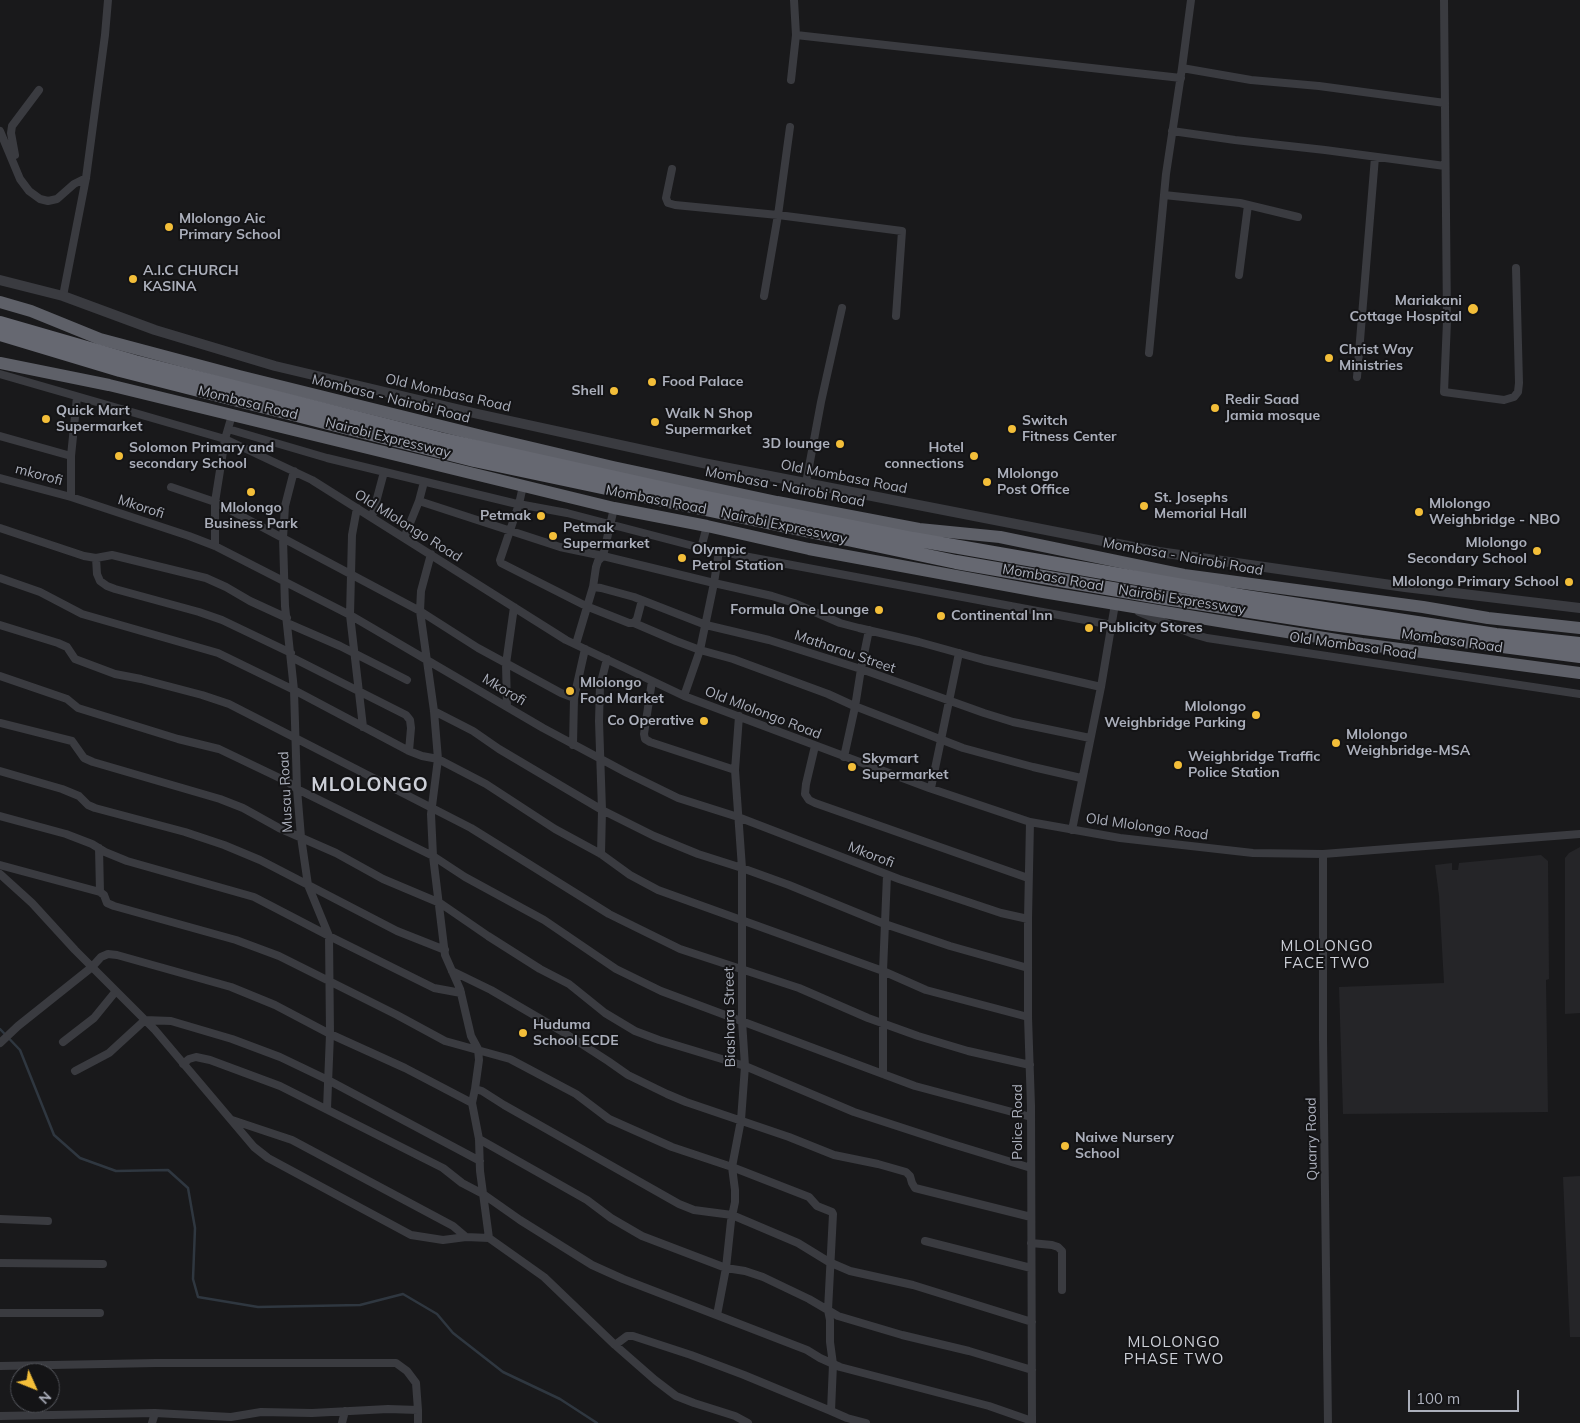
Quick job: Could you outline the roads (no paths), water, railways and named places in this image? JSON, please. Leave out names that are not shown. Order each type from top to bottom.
[{"type":"highway","name":"Mombasa - Nairobi Road","points":[[0,302],[31,311],[100,339],[277,386],[576,458],[777,502],[919,529],[1000,537],[1184,575],[1423,607],[1488,618],[1580,628]]},
{"type":"highway","name":"Nairobi Expressway","points":[[0,323],[135,362],[440,439],[706,498],[914,539],[1246,598],[1496,634],[1580,644]]},
{"type":"highway","name":"Nairobi Expressway","points":[[0,334],[120,370],[474,460],[956,562],[1333,624],[1580,656]]},
{"type":"highway","name":"Mombasa Road","points":[[0,362],[109,385],[614,508],[707,526],[808,549],[1121,605],[1371,645],[1580,673]]},
{"type":"street","points":[[63,296],[86,178],[102,62],[108,0]]},
{"type":"street","points":[[791,80],[796,35],[794,0]]},
{"type":"street","points":[[1149,353],[1164,195],[1190,0]]},
{"type":"street","points":[[1444,0],[1446,322],[1444,392],[1504,400],[1514,397],[1518,392],[1516,268]]},
{"type":"street","points":[[796,35],[1181,78]]},
{"type":"street","points":[[1182,68],[1251,80],[1319,86],[1445,102]]},
{"type":"street","points":[[20,179],[11,129],[39,90]]},
{"type":"street","points":[[764,296],[778,215],[790,127]]},
{"type":"street","points":[[0,131],[20,179],[29,191],[40,199],[48,201],[56,199],[74,184],[86,178]]},
{"type":"street","points":[[1172,131],[1445,166]]},
{"type":"street","points":[[1357,377],[1375,157]]},
{"type":"street","points":[[672,168],[666,198],[668,203],[778,215],[902,232],[896,316]]},
{"type":"street","points":[[1164,195],[1248,205],[1298,217]]},
{"type":"street","points":[[1239,275],[1248,205]]},
{"type":"street","name":"Old Mombasa Road","points":[[0,280],[63,296],[155,330],[275,366],[505,420],[703,463],[1118,545],[1193,558],[1405,587],[1580,608]]},
{"type":"street","points":[[806,483],[821,402],[842,308]]},
{"type":"street","name":"Old Mlolongo Road","points":[[0,374],[225,440],[312,480],[576,644],[684,696],[815,746],[1030,822],[1120,838],[1253,853],[1323,854],[1580,834]]},
{"type":"street","name":"Mkorofi","points":[[77,397],[71,456],[71,497],[215,546],[350,616],[573,745],[678,798],[738,817],[887,875],[1001,913],[1028,919]]},
{"type":"street","points":[[215,546],[215,502],[225,440],[232,415]]},
{"type":"street","points":[[228,429],[327,458],[567,514],[701,548],[1112,625]]},
{"type":"street","points":[[0,436],[71,456]]},
{"type":"street","name":"Musau Road","points":[[294,471],[285,506],[283,538],[287,620],[294,690],[300,837],[308,885],[330,936],[330,1034],[327,1108]]},
{"type":"street","points":[[372,518],[384,472]]},
{"type":"street","name":"mkorofi","points":[[0,478],[71,497]]},
{"type":"street","points":[[404,538],[419,501],[424,482]]},
{"type":"street","points":[[523,486],[519,504],[500,560],[501,563],[586,606],[700,650],[742,662],[828,694],[855,707],[986,755],[1081,778]]},
{"type":"street","points":[[172,488],[215,502],[420,611],[506,664],[574,698]]},
{"type":"street","points":[[419,501],[560,547],[772,596],[840,623],[1003,665],[1101,687]]},
{"type":"street","points":[[357,508],[352,535],[350,616],[356,654],[363,727]]},
{"type":"street","points":[[576,644],[593,587],[596,567],[598,561],[603,556],[614,508]]},
{"type":"street","points":[[701,548],[707,526]]},
{"type":"street","points":[[0,528],[84,556],[96,558],[112,555],[206,578],[407,680]]},
{"type":"street","points":[[684,696],[700,650],[719,551]]},
{"type":"street","points":[[431,554],[421,591],[420,611],[434,711],[438,759],[431,807],[433,856],[444,950],[461,993],[472,1036],[478,1049],[479,1060],[476,1089],[472,1103],[479,1139],[483,1194],[489,1238]]},
{"type":"street","points":[[96,558],[97,574],[100,581],[107,586],[115,590],[222,620],[406,715],[410,720],[411,728],[408,751]]},
{"type":"street","points":[[0,578],[40,592],[82,614],[218,653],[294,690],[408,751],[438,759],[486,784],[555,829],[601,854],[630,875],[658,890],[883,971],[926,990],[1028,1017]]},
{"type":"street","name":"Matharau Street","points":[[593,587],[642,600],[706,625],[769,640],[861,669],[1013,722],[1090,738]]},
{"type":"street","points":[[634,623],[637,619],[642,600]]},
{"type":"street","points":[[1072,830],[1112,625],[1121,605]]},
{"type":"street","name":"Old Mombasa Road","points":[[1121,605],[1207,638],[1580,694]]},
{"type":"street","points":[[506,706],[506,664],[514,607]]},
{"type":"street","points":[[0,625],[58,643],[67,647],[75,659],[115,674],[202,694],[228,704],[471,828],[609,914],[680,949],[799,988],[884,1024],[918,1036],[968,1051],[1030,1065]]},
{"type":"street","points":[[844,756],[869,630]]},
{"type":"street","points":[[573,745],[574,698],[585,649]]},
{"type":"street","points":[[931,788],[959,653]]},
{"type":"street","points":[[601,854],[600,686],[607,659]]},
{"type":"street","points":[[0,676],[66,699],[78,708],[178,740],[219,749],[433,856],[466,877],[544,920],[616,969],[661,991],[915,1086],[1031,1117]]},
{"type":"street","points":[[652,680],[644,734],[645,739],[735,770]]},
{"type":"street","points":[[434,711],[473,731],[499,750],[602,810],[662,840],[742,868],[885,924],[950,946],[1028,968]]},
{"type":"street","name":"Biashara Street","points":[[717,1315],[726,1268],[735,1190],[732,1167],[741,1120],[745,1066],[742,1021],[742,868],[735,770],[739,716]]},
{"type":"street","points":[[0,723],[72,741],[84,758],[92,762],[220,799],[243,808],[279,828],[336,853],[384,880],[440,903],[540,969],[570,984],[605,1013],[635,1031],[745,1066],[854,1112],[1031,1168]]},
{"type":"street","points":[[815,746],[805,794],[815,804],[1028,878]]},
{"type":"street","points":[[0,771],[62,789],[79,796],[88,805],[95,808],[185,832],[224,845],[260,860],[397,931],[444,950]]},
{"type":"street","points":[[0,816],[66,834],[128,861],[254,897],[434,988],[461,993]]},
{"type":"street","name":"Police Road","points":[[1030,822],[1028,1017],[1031,1117],[1032,1422]]},
{"type":"street","points":[[99,848],[100,892]]},
{"type":"street","name":"Quarry Road","points":[[1323,854],[1323,1039],[1328,1423]]},
{"type":"street","points":[[0,864],[100,892],[104,895],[107,903],[114,906],[236,940],[279,956],[445,1041],[510,1058],[576,1094],[609,1119],[672,1147],[732,1167],[809,1197],[820,1208],[832,1212],[828,1310],[833,1364],[831,1411]]},
{"type":"street","points":[[0,874],[32,903],[145,1020],[254,1147],[268,1158],[411,1235],[444,1240],[489,1238],[544,1277],[614,1345],[676,1396],[735,1416],[748,1423]]},
{"type":"street","points":[[883,1074],[883,971],[887,875]]},
{"type":"street","points":[[1,1042],[18,1026],[92,967],[101,957],[108,954],[117,955],[231,988],[275,1005],[472,1103]]},
{"type":"street","points":[[452,971],[491,990],[563,1032],[643,1084],[686,1102],[789,1136],[834,1155],[906,1172],[910,1176],[915,1188],[1030,1217]]},
{"type":"street","points":[[63,1042],[94,1018],[116,991]]},
{"type":"street","points":[[75,1071],[109,1053],[145,1020],[171,1021],[232,1039],[280,1057],[328,1080],[480,1160]]},
{"type":"street","points":[[183,1064],[188,1059],[196,1057],[210,1060],[280,1086],[327,1108],[443,1168],[520,1220],[592,1265],[807,1350],[833,1364],[857,1373],[989,1406],[1032,1422]]},
{"type":"street","points":[[476,1089],[679,1204],[694,1210],[732,1215],[798,1243],[829,1262],[850,1271],[913,1285],[1032,1322]]},
{"type":"street","points":[[232,1120],[292,1140],[452,1226],[466,1238]]},
{"type":"street","points":[[479,1139],[587,1200],[611,1218],[642,1236],[726,1268],[745,1271],[763,1277],[809,1299],[838,1316],[1032,1370]]},
{"type":"street","points":[[0,1219],[48,1221]]},
{"type":"street","points":[[925,1241],[1031,1268]]},
{"type":"street","points":[[1031,1243],[1052,1244],[1062,1251],[1062,1290]]},
{"type":"street","points":[[0,1263],[103,1264]]},
{"type":"street","points":[[0,1314],[100,1313]]},
{"type":"street","points":[[614,1345],[627,1336],[633,1336],[744,1375],[847,1418],[866,1423]]},
{"type":"street","points":[[0,1366],[205,1362],[396,1363],[407,1371],[416,1384],[418,1423]]},
{"type":"street","points":[[0,1416],[156,1413],[231,1417],[261,1412],[312,1413],[388,1409],[418,1410]]},
{"type":"street","points":[[342,1423],[346,1411]]},
{"type":"street","points":[[152,1423],[156,1413]]},
{"type":"waterway","points":[[0,1029],[20,1050],[54,1135],[80,1158],[116,1171],[168,1170],[188,1188],[195,1228],[193,1279],[198,1297],[258,1307],[360,1305],[403,1294],[437,1314],[453,1333],[503,1372],[560,1399],[597,1423]]},
{"type":"place","name":"Mlolongo Aic Primary School","points":[[169,227]]},
{"type":"place","name":"A.I.C CHURCH KASINA","points":[[133,279]]},
{"type":"place","name":"Mariakani Cottage Hospital","points":[[1473,309]]},
{"type":"place","name":"Christ Way Ministries","points":[[1329,358]]},
{"type":"place","name":"Food Palace","points":[[652,382]]},
{"type":"place","name":"Shell","points":[[614,391]]},
{"type":"place","name":"Redir Saad Jamia mosque","points":[[1215,408]]},
{"type":"place","name":"Quick Mart Supermarket","points":[[46,419]]},
{"type":"place","name":"Walk N Shop Supermarket","points":[[655,422]]},
{"type":"place","name":"Switch Fitness Center","points":[[1012,429]]},
{"type":"place","name":"3D lounge","points":[[840,444]]},
{"type":"place","name":"Solomon Primary and secondary School","points":[[119,456]]},
{"type":"place","name":"Hotel connections","points":[[974,456]]},
{"type":"place","name":"Mlolongo Post Office","points":[[987,482]]},
{"type":"place","name":"Mlolongo Business Park","points":[[251,492]]},
{"type":"place","name":"St. Josephs Memorial Hall","points":[[1144,506]]},
{"type":"place","name":"Mlolongo Weighbridge - NBO","points":[[1419,512]]},
{"type":"place","name":"Petmak","points":[[541,516]]},
{"type":"place","name":"Petmak Supermarket","points":[[553,536]]},
{"type":"place","name":"Mlolongo Secondary School","points":[[1537,551]]},
{"type":"place","name":"Olympic Petrol Station","points":[[682,558]]},
{"type":"place","name":"Mlolongo Primary School","points":[[1569,582]]},
{"type":"place","name":"Formula One Lounge","points":[[879,610]]},
{"type":"place","name":"Continental Inn","points":[[941,616]]},
{"type":"place","name":"Publicity Stores","points":[[1089,628]]},
{"type":"place","name":"Mlolongo Food Market","points":[[570,691]]},
{"type":"place","name":"Mlolongo Weighbridge Parking","points":[[1256,715]]},
{"type":"place","name":"Co Operative","points":[[704,721]]},
{"type":"place","name":"Mlolongo Weighbridge-MSA","points":[[1336,743]]},
{"type":"place","name":"Weighbridge Traffic Police Station","points":[[1178,765]]},
{"type":"place","name":"Skymart Supermarket","points":[[852,767]]},
{"type":"place","name":"Huduma School ECDE","points":[[523,1033]]},
{"type":"place","name":"Naiwe Nursery School","points":[[1065,1146]]},
{"type":"district","name":"MLOLONGO","points":[[370,785]]},
{"type":"district","name":"MLOLONGO FACE TWO","points":[[1327,954]]},
{"type":"district","name":"MLOLONGO PHASE TWO","points":[[1174,1350]]}]
